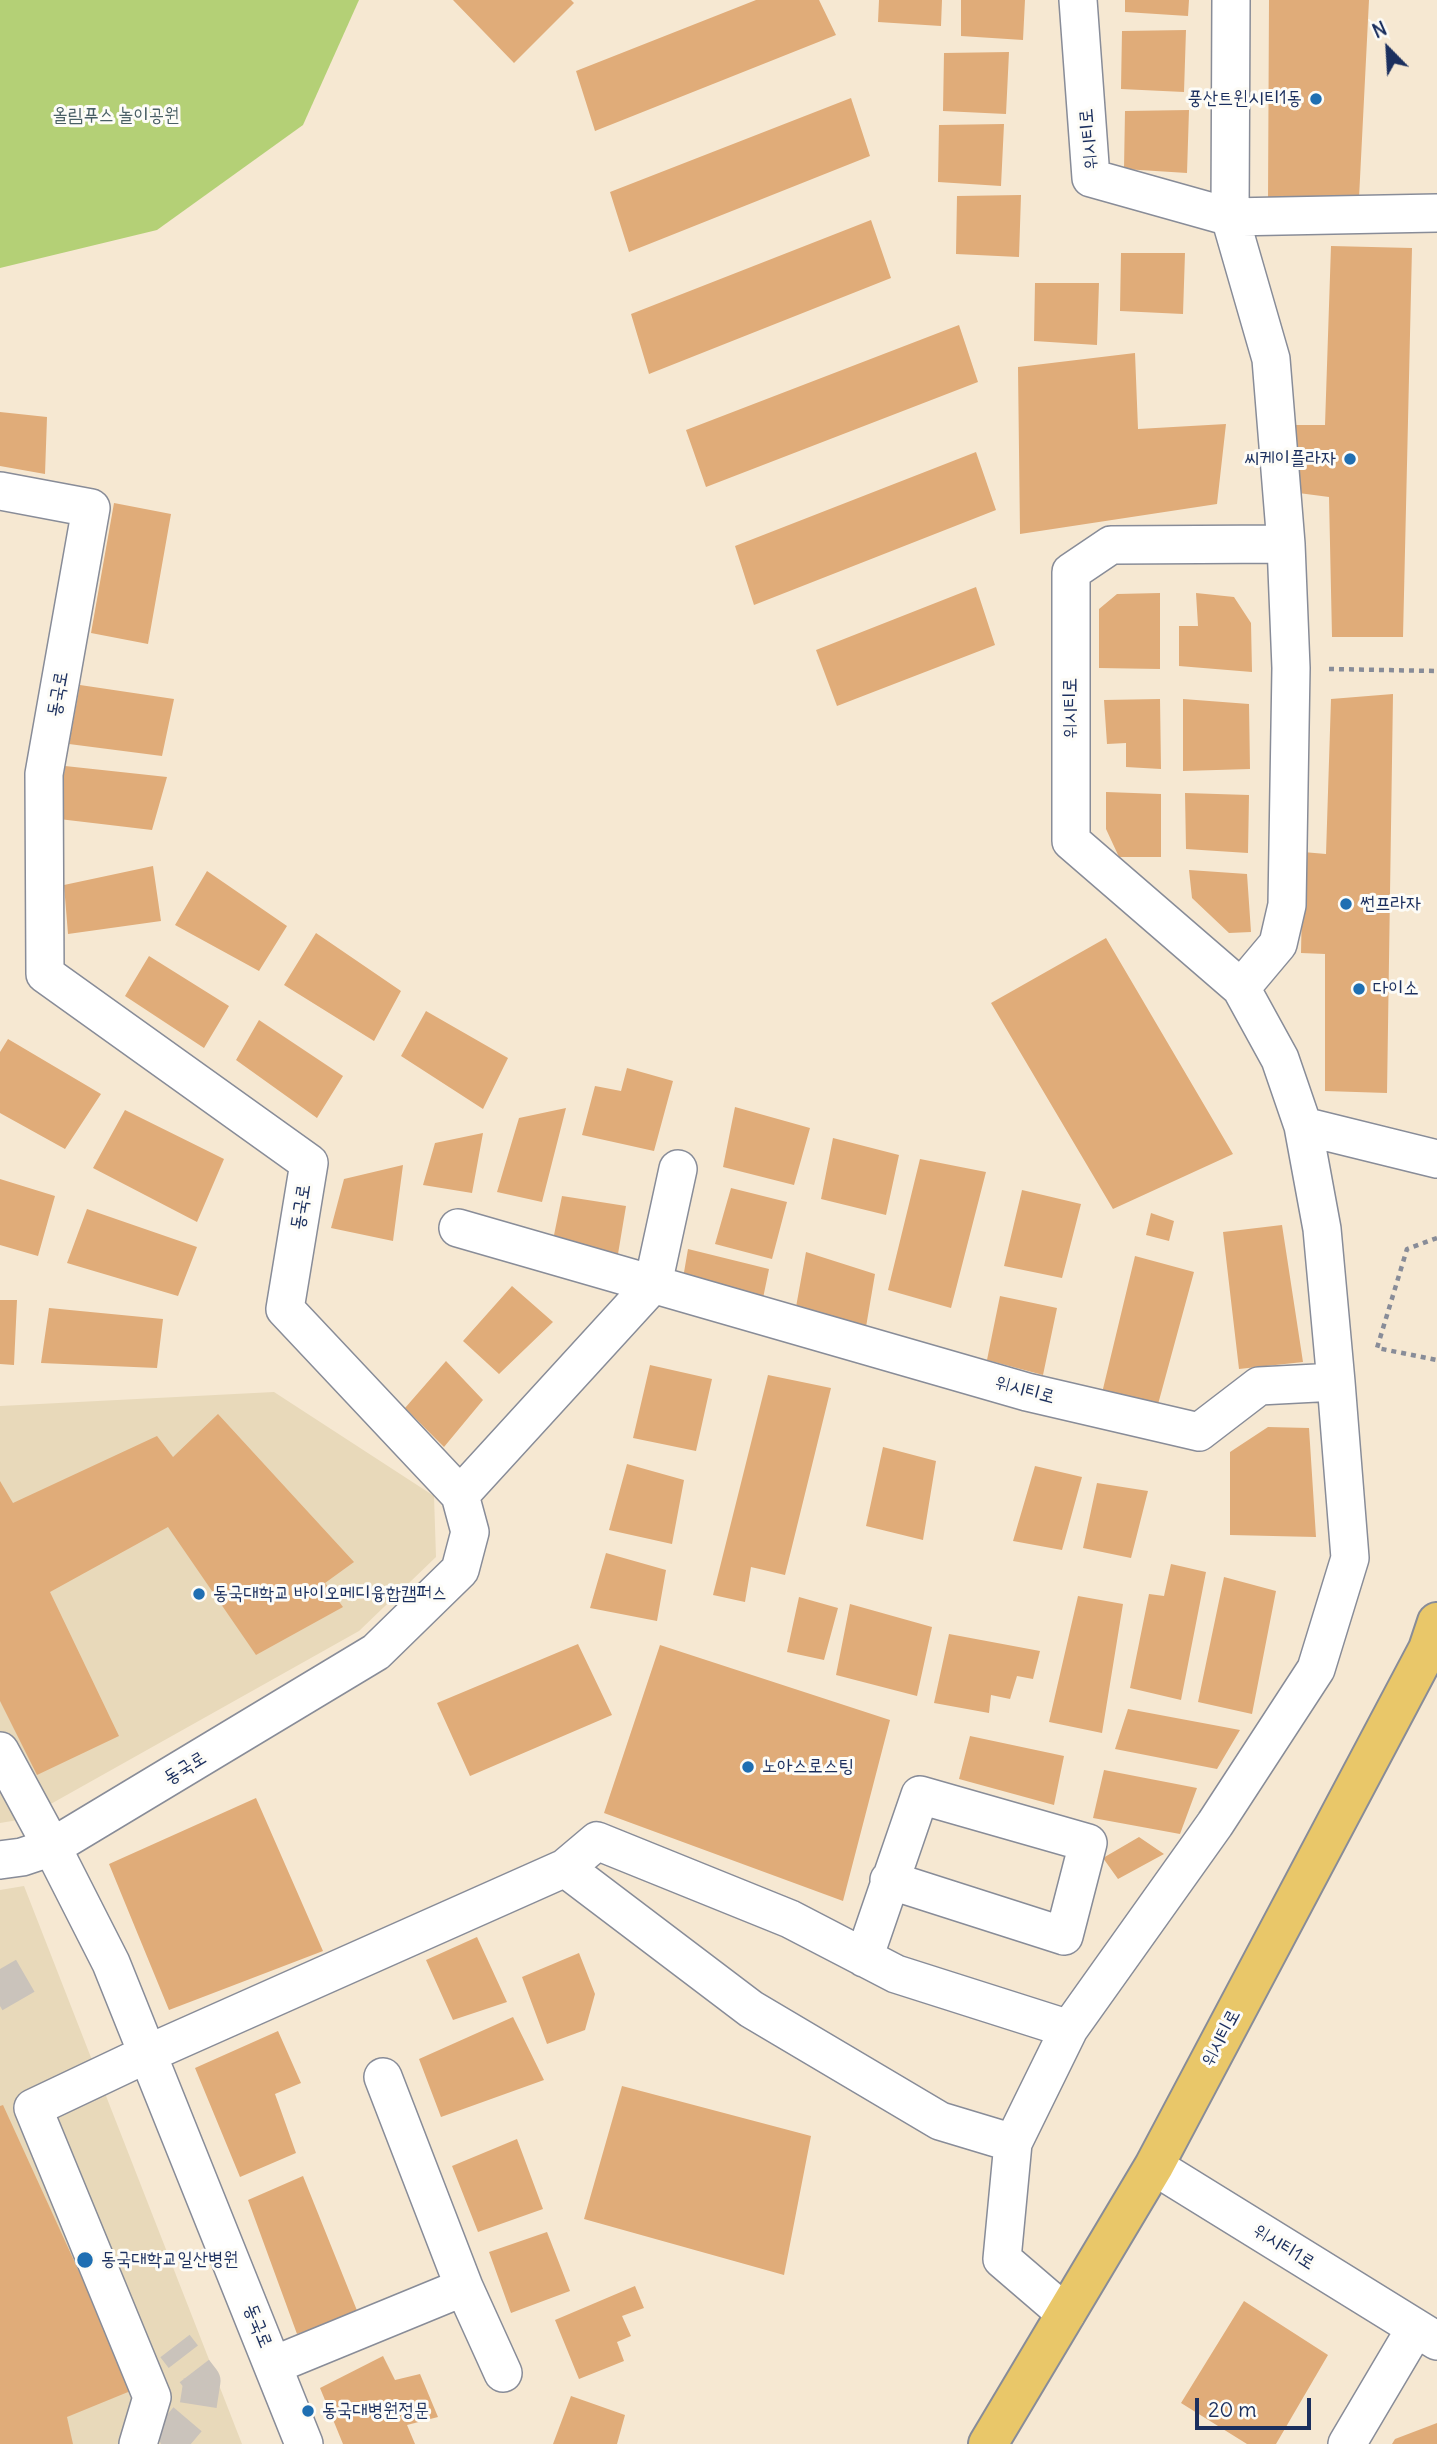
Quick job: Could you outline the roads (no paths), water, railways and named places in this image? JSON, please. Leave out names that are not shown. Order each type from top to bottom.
[{"type":"main road","name":"위시티로","points":[[988,2444],[1154,2165],[1428,1649],[1437,1622]]},
{"type":"street","name":"위시티로","points":[[1078,0],[1091,178],[1230,217],[1437,213]]},
{"type":"street","points":[[1231,0],[1230,217],[1271,359],[1286,544],[1291,668],[1287,905],[1278,944],[1241,988]]},
{"type":"street","name":"동국로","points":[[0,491],[91,508],[44,774],[45,975],[309,1163],[285,1309],[460,1495],[470,1532],[460,1570],[376,1652],[52,1847],[23,1857],[0,1860]]},
{"type":"street","name":"위시티로","points":[[458,1228],[1027,1392],[1199,1432],[1259,1385],[1336,1382],[1322,1229],[1303,1126],[1280,1059],[1241,988],[1071,841],[1072,572],[1111,545],[1286,544]]},
{"type":"street","points":[[1303,1126],[1437,1159]]},
{"type":"street","points":[[460,1495],[653,1284],[678,1169]]},
{"type":"street","points":[[1066,2314],[1003,2259],[1013,2143],[1069,2029],[1215,1824],[1316,1669],[1350,1558],[1336,1382]]},
{"type":"street","points":[[0,1751],[52,1847]]},
{"type":"street","points":[[864,1958],[890,1880],[920,1795],[1088,1843],[1064,1937],[890,1880]]},
{"type":"street","points":[[138,2444],[152,2397],[33,2109],[147,2054],[565,1868],[597,1841],[790,1919],[896,1974],[1069,2029]]},
{"type":"street","name":"동국로","points":[[52,1847],[111,1963],[274,2365],[303,2444]]},
{"type":"street","points":[[565,1868],[751,2009],[940,2121],[1013,2143]]},
{"type":"street","points":[[383,2077],[464,2287],[503,2373]]},
{"type":"street","name":"위시티1로","points":[[1154,2165],[1426,2335],[1348,2444]]},
{"type":"street","name":"동국로","points":[[274,2365],[464,2287]]},
{"type":"tunnel","points":[[0,1969],[26,2014]]},
{"type":"tunnel","points":[[161,2444],[170,2440],[198,2407],[202,2381],[175,2346]]},
{"type":"place","name":"풍산트윈시티1동","points":[[1316,99]]},
{"type":"place","name":"씨케이플라자","points":[[1350,459]]},
{"type":"place","name":"썬프라자","points":[[1346,904]]},
{"type":"place","name":"다이소","points":[[1359,989]]},
{"type":"place","name":"동국대학교 바이오메디융합캠퍼스","points":[[199,1594]]},
{"type":"place","name":"노아스로스팅","points":[[748,1767]]},
{"type":"place","name":"동국대학교일산병원","points":[[85,2260]]},
{"type":"place","name":"동국대병원정문","points":[[308,2411]]},
{"type":"park label","name":"올림푸스 놀이공원","points":[[116,116]]}]
